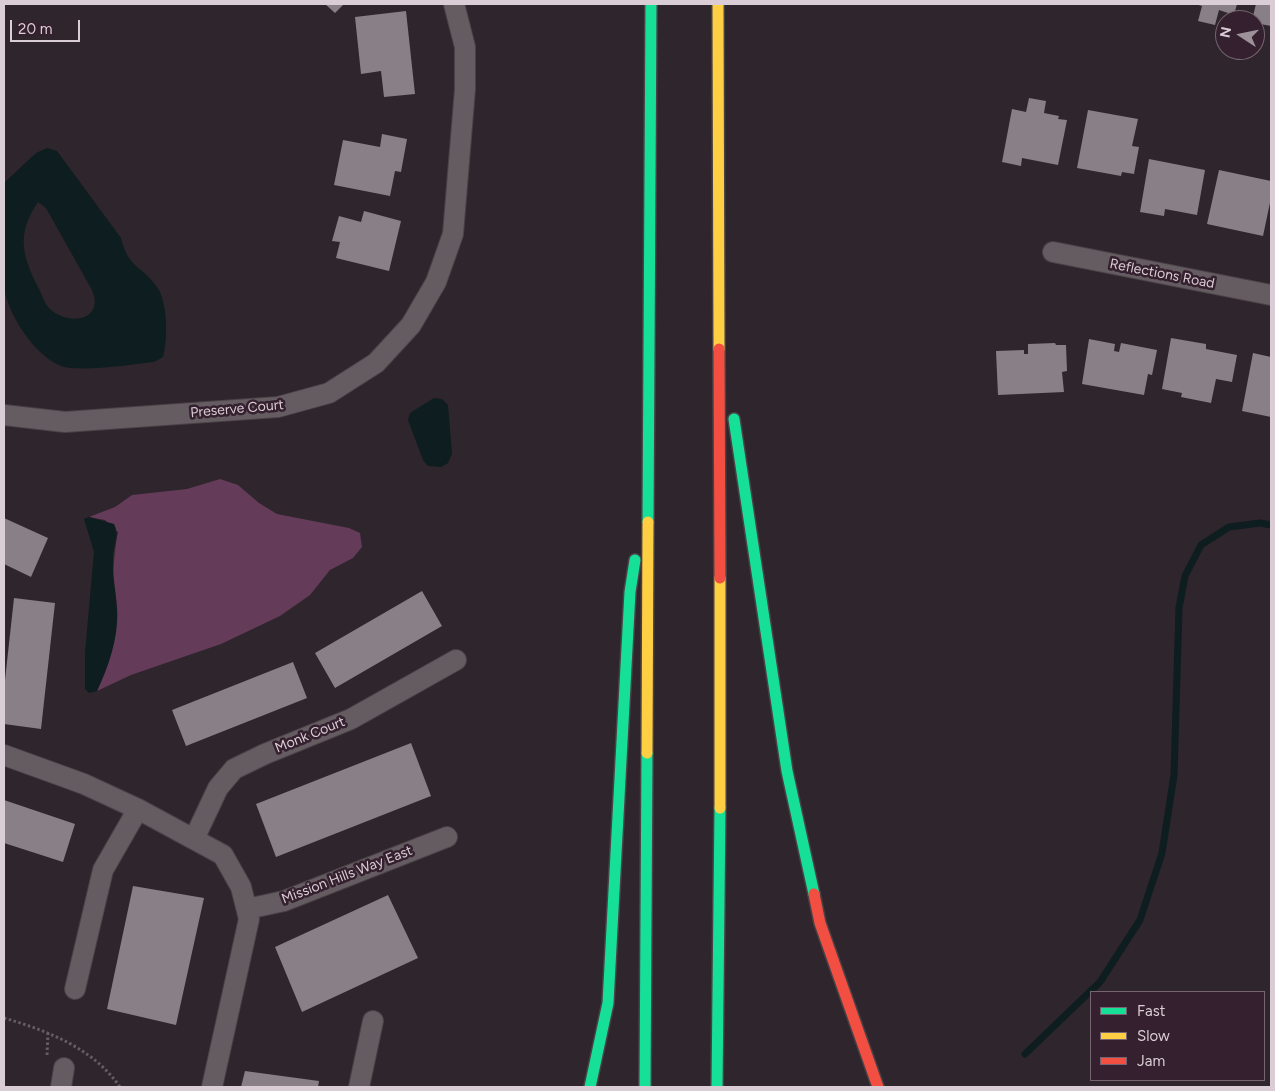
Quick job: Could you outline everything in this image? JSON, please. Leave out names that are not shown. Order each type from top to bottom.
[{"type":"highway","points":[[645,1087],[651,4]]},
{"type":"highway","points":[[716,1087],[721,737],[718,4]]},
{"type":"highway","points":[[719,324],[789,780],[820,923],[878,1087]]},
{"type":"highway","points":[[590,1087],[608,1003],[630,592],[649,475]]},
{"type":"street","name":"Preserve Court","points":[[4,415],[65,422],[278,407],[329,393],[376,364],[416,316],[436,282],[453,234],[465,88],[465,47],[454,4]]},
{"type":"street","name":"Reflections Road","points":[[1053,252],[1271,295]]},
{"type":"street","name":"Monk Court","points":[[194,839],[218,788],[234,769],[265,754],[351,719],[456,660]]},
{"type":"street","points":[[4,754],[84,784],[138,809],[222,855],[241,886],[249,920],[212,1087]]},
{"type":"street","points":[[75,989],[103,870],[138,809]]},
{"type":"street","name":"Mission Hills Way East","points":[[246,909],[284,901],[447,837]]},
{"type":"street","points":[[359,1087],[373,1021]]},
{"type":"shaded area","points":[[47,148],[57,151],[121,238],[132,262],[157,287],[161,294],[166,321],[166,341],[163,357],[154,362],[123,366],[70,368],[59,365],[47,358],[27,337],[18,324],[6,298],[4,286],[2,248],[4,183],[36,153]],"holes":[[[38,202],[46,208],[92,290],[95,300],[93,308],[83,318],[66,318],[50,309],[33,277],[25,255],[24,235],[26,224]]]},
{"type":"shaded area","points":[[434,398],[442,399],[448,405],[452,454],[448,463],[441,467],[428,466],[423,460],[408,420],[410,413]]},
{"type":"shaded area","points":[[220,479],[238,485],[259,503],[277,514],[349,528],[360,533],[362,547],[353,558],[330,570],[310,595],[280,616],[221,644],[131,675],[97,691],[103,674],[110,634],[113,571],[118,532],[105,520],[89,517],[115,507],[132,495],[187,489]]},
{"type":"shaded area","points":[[89,517],[114,524],[116,528],[113,564],[117,619],[115,640],[105,671],[97,691],[89,693],[85,689],[85,653],[94,552],[84,519]]},
{"type":"building","points":[[325,4],[344,4],[335,13]]},
{"type":"building","points":[[1195,4],[1237,4],[1235,10],[1215,10],[1215,25],[1198,21],[1202,6]]},
{"type":"building","points":[[1256,4],[1271,4],[1271,26],[1265,25],[1265,10],[1254,10]]},
{"type":"building","points":[[406,11],[415,94],[384,97],[381,71],[361,74],[355,17]]},
{"type":"building","points":[[1029,98],[1046,101],[1044,113],[1059,116],[1058,119],[1067,120],[1058,165],[1022,158],[1021,166],[1002,162],[1012,109],[1026,112]]},
{"type":"building","points":[[1088,110],[1138,119],[1132,146],[1139,147],[1134,174],[1122,172],[1121,176],[1077,168]]},
{"type":"building","points":[[382,134],[407,139],[401,172],[395,171],[390,196],[334,185],[343,140],[380,147]]},
{"type":"building","points":[[1149,159],[1205,170],[1197,215],[1165,209],[1164,216],[1140,212]]},
{"type":"building","points":[[1219,170],[1271,181],[1271,198],[1263,236],[1207,224]]},
{"type":"building","points":[[364,211],[401,221],[389,271],[336,258],[340,242],[332,241],[339,216],[361,222]]},
{"type":"building","points":[[1171,338],[1206,344],[1206,349],[1237,355],[1232,382],[1216,379],[1211,403],[1181,397],[1182,393],[1162,389]]},
{"type":"building","points":[[1089,339],[1115,344],[1114,351],[1119,352],[1121,343],[1157,350],[1152,375],[1148,374],[1144,395],[1082,384]]},
{"type":"building","points":[[1055,343],[1056,345],[1066,345],[1067,371],[1062,372],[1064,392],[998,395],[996,351],[1024,350],[1024,354],[1028,354],[1028,344]]},
{"type":"building","points":[[1253,353],[1271,357],[1271,417],[1242,411]]},
{"type":"building","points":[[4,518],[48,538],[31,577],[4,564]]},
{"type":"building","points":[[422,591],[442,626],[335,688],[315,653]]},
{"type":"building","points":[[14,598],[55,603],[41,729],[4,724],[4,689]]},
{"type":"building","points":[[293,662],[307,698],[186,746],[172,710]]},
{"type":"building","points":[[411,743],[431,796],[276,857],[256,804]]},
{"type":"building","points":[[4,800],[75,824],[63,862],[4,843]]},
{"type":"building","points":[[133,886],[204,898],[176,1025],[107,1009]]},
{"type":"building","points":[[388,895],[418,958],[302,1012],[275,947]]},
{"type":"building","points":[[245,1071],[319,1081],[318,1087],[241,1087]]},
{"type":"waterway","points":[[1091,991],[1100,982],[1140,920],[1162,853],[1174,775],[1179,608],[1185,576],[1201,545],[1229,527],[1260,523],[1271,525]]},
{"type":"waterway","points":[[1025,1054],[1090,992]]},
{"type":"traffic: fast","points":[[648,522],[651,4]]},
{"type":"traffic: fast","points":[[734,419],[787,771],[814,894]]},
{"type":"traffic: fast","points":[[590,1087],[608,1003],[630,592],[635,560]]},
{"type":"traffic: fast","points":[[645,1087],[647,753]]},
{"type":"traffic: fast","points":[[717,1087],[720,808]]},
{"type":"traffic: slow","points":[[718,4],[719,349]]},
{"type":"traffic: slow","points":[[647,753],[648,522]]},
{"type":"traffic: slow","points":[[720,578],[720,808]]},
{"type":"traffic: jam","points":[[719,349],[720,578]]},
{"type":"traffic: jam","points":[[814,894],[820,923],[878,1087]]}]
